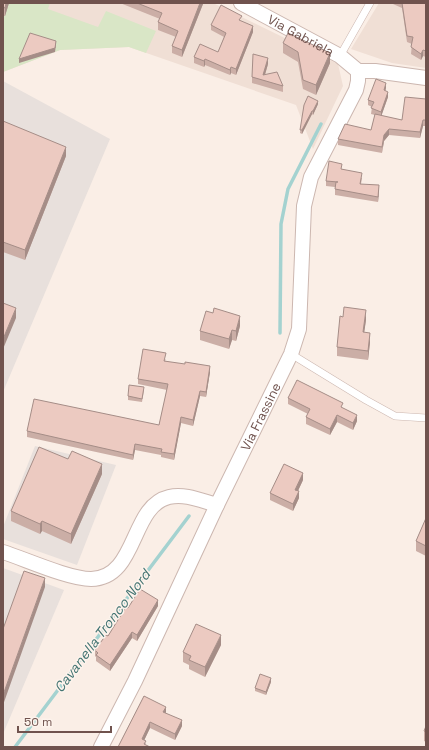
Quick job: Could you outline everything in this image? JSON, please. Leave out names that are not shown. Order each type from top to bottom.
[{"type":"street","name":"Via Gabriela","points":[[242,3],[340,56],[358,71]]},
{"type":"street","points":[[358,71],[375,71],[426,78]]},
{"type":"street","name":"Via Frassine","points":[[101,747],[135,681],[217,505],[291,354],[300,329],[304,206],[310,177],[356,90],[358,71]]},
{"type":"street","points":[[3,552],[78,578],[92,579],[111,573],[121,562],[144,518],[153,506],[160,501],[170,497],[187,496],[217,505]]},
{"type":"lane","points":[[340,56],[370,3]]},
{"type":"lane","points":[[291,354],[394,416],[426,418]]},
{"type":"shaded area","points":[[3,3],[213,3],[338,64],[343,86],[313,149],[296,105],[129,47],[60,50],[3,72]]},
{"type":"shaded area","points":[[379,3],[426,3],[426,68],[392,63],[351,49]]},
{"type":"shaded area","points":[[3,81],[110,139],[3,392]]},
{"type":"shaded area","points":[[35,446],[116,465],[77,565],[3,539],[3,527]]},
{"type":"shaded area","points":[[3,568],[64,590],[3,734]]},
{"type":"green space","points":[[3,3],[50,3],[48,9],[98,27],[106,11],[156,31],[146,53],[129,47],[60,50],[3,72]]},
{"type":"building","points":[[3,3],[6,3],[5,8],[3,7]]},
{"type":"building","points":[[137,3],[200,3],[182,50],[172,46],[178,31],[158,22],[162,13]]},
{"type":"building","points":[[402,3],[426,3],[426,51],[423,50],[421,54],[411,47],[413,37],[407,36]]},
{"type":"building","points":[[221,5],[242,16],[239,20],[253,26],[236,69],[231,67],[230,70],[205,59],[204,61],[194,57],[200,44],[218,52],[226,33],[211,25]]},
{"type":"building","points":[[30,33],[56,41],[55,48],[19,59]]},
{"type":"building","points":[[288,33],[330,53],[316,85],[303,80],[298,52],[283,43]]},
{"type":"building","points":[[253,54],[268,58],[263,75],[277,72],[283,86],[252,77]]},
{"type":"building","points":[[376,79],[386,83],[384,90],[388,92],[381,112],[371,108],[374,102],[368,100]]},
{"type":"building","points":[[308,96],[318,101],[302,130],[300,130],[304,105]]},
{"type":"building","points":[[405,97],[426,99],[426,120],[423,120],[420,132],[389,129],[384,135],[382,147],[338,139],[345,124],[371,130],[375,114],[402,120]]},
{"type":"building","points":[[3,121],[66,147],[25,250],[3,242]]},
{"type":"building","points":[[329,161],[342,164],[341,169],[362,173],[360,184],[379,185],[378,197],[335,189],[336,182],[338,182],[326,181]]},
{"type":"building","points":[[3,303],[16,308],[3,339]]},
{"type":"building","points":[[344,307],[366,310],[363,332],[370,333],[368,351],[337,347],[340,316],[343,317]]},
{"type":"building","points":[[214,308],[240,316],[236,331],[232,330],[229,339],[200,331],[206,311],[213,313]]},
{"type":"building","points":[[143,349],[166,353],[164,361],[185,364],[185,362],[210,366],[206,392],[200,391],[193,420],[181,417],[174,454],[161,452],[162,449],[135,444],[133,455],[27,431],[34,399],[159,425],[168,384],[138,379]]},
{"type":"building","points":[[297,380],[343,403],[341,407],[357,415],[353,423],[337,415],[330,429],[306,417],[310,409],[288,398]]},
{"type":"building","points":[[129,385],[144,387],[142,399],[128,396]]},
{"type":"building","points":[[39,447],[68,459],[72,451],[102,464],[71,534],[42,521],[40,524],[11,511]]},
{"type":"building","points":[[284,464],[303,473],[295,490],[299,491],[293,504],[270,493]]},
{"type":"building","points":[[426,518],[426,546],[416,541]]},
{"type":"building","points":[[24,571],[45,578],[3,695],[3,629]]},
{"type":"building","points":[[140,589],[158,600],[137,635],[132,632],[110,665],[96,655],[98,653],[95,650],[106,635],[108,636],[126,607],[128,608]]},
{"type":"building","points":[[196,624],[221,635],[205,667],[189,660],[191,656],[183,652]]},
{"type":"building","points":[[260,674],[271,678],[266,692],[255,688]]},
{"type":"building","points":[[144,696],[166,707],[163,712],[182,720],[175,734],[150,722],[142,739],[146,741],[144,744],[150,747],[118,747]]},
{"type":"waterway","name":"Cavanella Tronco Nord","points":[[280,333],[281,224],[288,189],[321,124]]},
{"type":"waterway","name":"Cavanella Tronco Nord","points":[[15,747],[189,516]]}]
